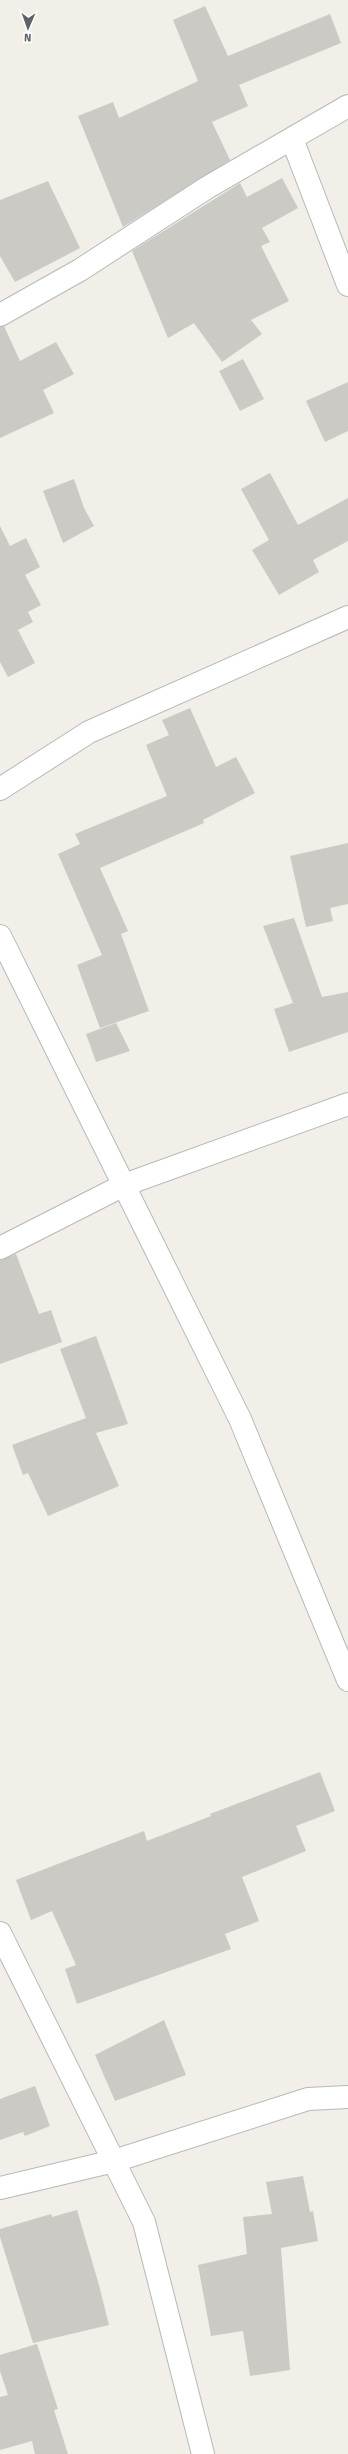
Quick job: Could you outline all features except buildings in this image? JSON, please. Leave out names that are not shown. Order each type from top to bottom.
[{"type":"street","points":[[0,315],[80,270],[208,187],[348,106]]},
{"type":"street","points":[[292,139],[348,285]]},
{"type":"street","points":[[0,789],[89,732],[348,617]]},
{"type":"street","points":[[0,936],[240,1419],[348,1680]]},
{"type":"street","points":[[0,1248],[124,1185],[348,1104]]},
{"type":"street","points":[[0,1933],[144,2222],[203,2454]]},
{"type":"street","points":[[0,2188],[114,2161],[308,2099],[348,2097]]}]
